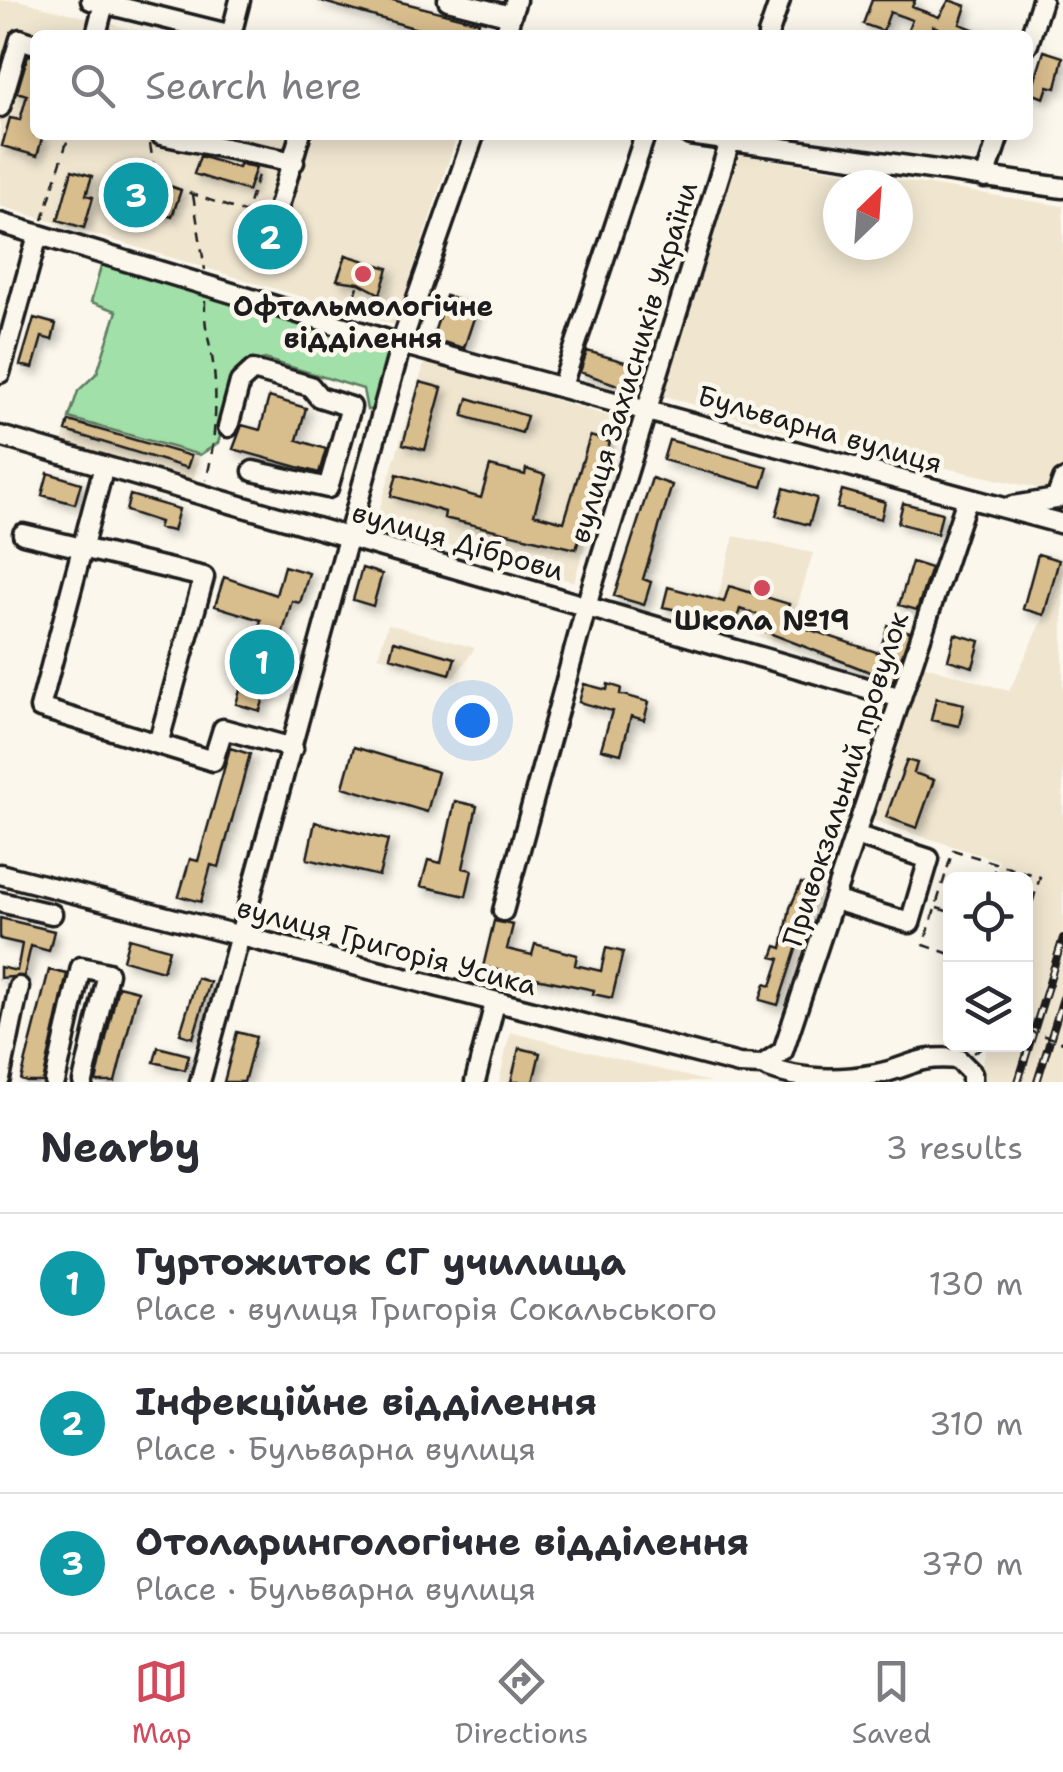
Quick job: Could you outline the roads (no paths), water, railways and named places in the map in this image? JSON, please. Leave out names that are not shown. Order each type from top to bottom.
[{"type":"street","points":[[232,30],[240,0]]},
{"type":"street","points":[[448,0],[514,8]]},
{"type":"street","points":[[770,30],[780,0]]},
{"type":"street","points":[[1032,30],[1042,0]]},
{"type":"street","points":[[96,30],[98,2],[211,30]]},
{"type":"street","points":[[0,107],[20,39],[30,42]]},
{"type":"street","points":[[186,140],[294,162]]},
{"type":"street","points":[[275,219],[299,140]]},
{"type":"street","points":[[200,1082],[401,344],[472,140]]},
{"type":"street","points":[[562,386],[643,140]]},
{"type":"street","name":"вулиця Захисників України","points":[[503,911],[586,606],[731,140]]},
{"type":"street","points":[[738,140],[1063,188]]},
{"type":"street","points":[[985,178],[997,140]]},
{"type":"street","points":[[0,223],[41,228],[401,344]]},
{"type":"street","points":[[0,373],[41,228]]},
{"type":"street","name":"Бульварна вулиця","points":[[401,344],[1063,524]]},
{"type":"street","points":[[228,427],[240,382],[252,370],[310,386],[319,397],[351,407],[381,423]]},
{"type":"street","points":[[253,471],[328,488],[351,407]]},
{"type":"street","name":"вулиця Діброви","points":[[0,436],[901,698]]},
{"type":"street","points":[[104,466],[40,708],[213,760],[223,729],[293,748]]},
{"type":"street","points":[[1002,507],[1056,499],[1063,480]]},
{"type":"street","name":"Привокзальний провулок","points":[[762,1065],[784,1052],[967,498]]},
{"type":"street","points":[[23,534],[204,577],[158,744]]},
{"type":"street","points":[[834,900],[910,924],[930,859],[855,835]]},
{"type":"street","name":"вулиця Григорія Усика","points":[[0,874],[738,1064],[762,1065],[793,1080]]},
{"type":"street","points":[[0,902],[52,914]]},
{"type":"street","points":[[54,1082],[81,967],[108,973],[83,1082]]},
{"type":"street","points":[[0,1079],[4,1038],[19,987]]},
{"type":"street","points":[[476,1082],[496,1003]]},
{"type":"street","points":[[793,1080],[884,1078],[915,1059],[937,1057],[958,1059],[972,1074],[972,1082]]},
{"type":"railway","points":[[1018,1082],[1063,938]]},
{"type":"railway","points":[[1037,1082],[1063,998]]},
{"type":"place","name":"Отоларингологічне відділення","points":[[136,195]]},
{"type":"place","name":"Інфекційне відділення","points":[[270,237]]},
{"type":"place","name":"Офтальмологічне відділення","points":[[363,274]]},
{"type":"place","name":"Школа №19","points":[[762,588]]},
{"type":"place","name":"Гуртожиток СГ училища","points":[[262,662]]}]
